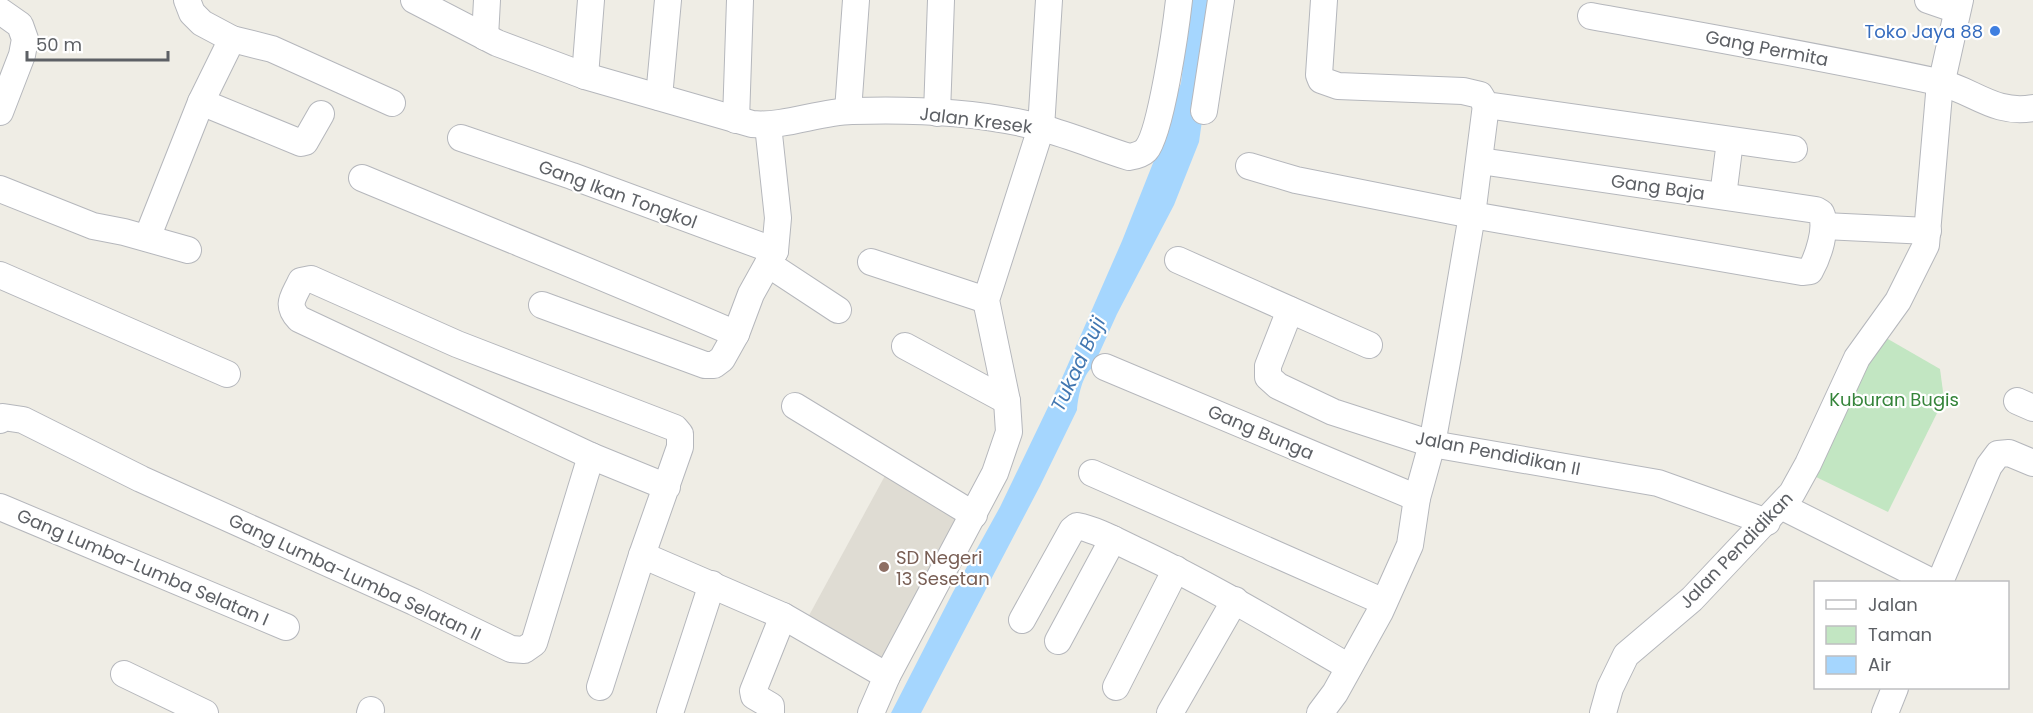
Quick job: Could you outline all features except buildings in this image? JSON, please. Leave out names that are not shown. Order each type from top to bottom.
[{"type":"street","points":[[187,0],[192,13],[202,23],[232,39],[272,49],[392,103]]},
{"type":"street","name":"Jalan Kresek","points":[[414,0],[485,37],[585,76],[736,120],[768,125],[802,117],[848,111],[892,110],[977,116],[1041,128],[987,300],[1007,401],[1009,432],[995,473],[887,676],[871,713]]},
{"type":"street","points":[[485,37],[488,0]]},
{"type":"street","points":[[585,76],[591,0]]},
{"type":"street","points":[[659,97],[668,0]]},
{"type":"street","points":[[736,120],[740,0]]},
{"type":"street","points":[[848,111],[856,0]]},
{"type":"street","points":[[937,113],[941,0]]},
{"type":"street","points":[[1049,0],[1041,128],[1129,157],[1139,155],[1147,149],[1165,89],[1179,0]]},
{"type":"street","points":[[1204,111],[1221,0]]},
{"type":"street","points":[[1320,713],[1349,667],[1384,602],[1410,546],[1417,498],[1432,444],[1472,215],[1486,105],[1480,96],[1463,91],[1338,86],[1321,80],[1318,65],[1324,0]]},
{"type":"street","points":[[1928,0],[1958,5]]},
{"type":"street","name":"Jalan Pendidikan","points":[[1603,713],[1610,688],[1626,655],[1692,599],[1792,493],[1808,464],[1857,358],[1898,301],[1917,266],[1926,245],[1939,94],[1958,5]]},
{"type":"street","points":[[0,11],[20,25],[24,39],[22,55],[0,112]]},
{"type":"street","name":"Gang Permita","points":[[1592,16],[1772,48],[1942,83],[1992,105],[2013,111],[2033,108]]},
{"type":"street","points":[[147,238],[201,102],[232,39]]},
{"type":"street","points":[[201,102],[301,143],[305,142],[321,114]]},
{"type":"street","points":[[1486,105],[1794,149]]},
{"type":"street","points":[[542,305],[705,366],[714,365],[722,359],[771,258],[778,218],[768,125]]},
{"type":"street","name":"Gang Ikan Tongkol","points":[[460,138],[572,176],[771,258],[838,310]]},
{"type":"street","points":[[1723,196],[1730,141]]},
{"type":"street","name":"Gang Baja","points":[[1480,161],[1816,210],[1821,213],[1824,226]]},
{"type":"street","points":[[1249,166],[1296,180],[1472,215],[1802,272],[1810,271],[1815,263],[1824,226],[1928,231]]},
{"type":"street","points":[[362,178],[558,260],[624,285],[736,334]]},
{"type":"street","points":[[0,189],[93,226],[188,250]]},
{"type":"street","points":[[1178,260],[1369,345]]},
{"type":"street","points":[[871,262],[987,300]]},
{"type":"street","points":[[0,275],[227,374]]},
{"type":"street","points":[[600,687],[642,555],[667,487],[680,447],[680,434],[675,428],[457,344],[311,279],[302,281],[291,302],[292,311],[299,319],[591,456],[667,487]]},
{"type":"street","name":"Jalan Pendidikan II","points":[[1290,310],[1268,366],[1268,377],[1278,386],[1333,412],[1432,444],[1658,483],[1774,514],[1930,581]]},
{"type":"street","points":[[905,346],[1007,401]]},
{"type":"street","name":"Gang Bunga","points":[[1105,367],[1417,498]]},
{"type":"street","points":[[795,406],[974,515]]},
{"type":"street","name":"Gang Lumba-Lumba Selatan II","points":[[0,420],[3,417],[23,420],[141,479],[414,602],[511,649],[524,650],[534,643],[591,456]]},
{"type":"street","points":[[1940,581],[1989,466],[1998,454],[2009,453],[2033,463]]},
{"type":"street","points":[[1092,473],[1384,602]]},
{"type":"street","name":"Gang Lumba-Lumba Selatan I","points":[[0,507],[286,627]]},
{"type":"street","points":[[1022,620],[1072,530],[1077,526],[1113,539],[1176,569],[1235,600],[1349,667]]},
{"type":"street","points":[[1058,641],[1113,539]]},
{"type":"street","points":[[642,555],[783,616],[887,676]]},
{"type":"street","points":[[1116,687],[1176,569]]},
{"type":"street","points":[[670,713],[712,584]]},
{"type":"street","points":[[1170,713],[1235,600]]},
{"type":"street","points":[[771,713],[771,706],[756,699],[753,691],[783,616]]},
{"type":"street","points":[[124,674],[205,713]]},
{"type":"street","points":[[1885,713],[1894,689]]},
{"type":"shaded area","name":"SD Negeri 13 Sesetan","points":[[887,472],[963,512],[881,662],[806,621]]},
{"type":"green space","name":"Kuburan Bugis","points":[[1881,335],[1940,369],[1944,399],[1888,512],[1812,475]]},
{"type":"water","name":"Tukad Buji","points":[[1191,0],[1219,0],[1199,142],[1174,205],[1117,314],[1093,367],[1083,381],[1077,410],[1040,486],[921,713],[891,713],[1000,507],[1062,378],[1122,241],[1181,83]]},
{"type":"place","name":"Toko Jaya 88","points":[[1995,31]]},
{"type":"place","name":"SD Negeri 13 Sesetan","points":[[884,567]]}]
